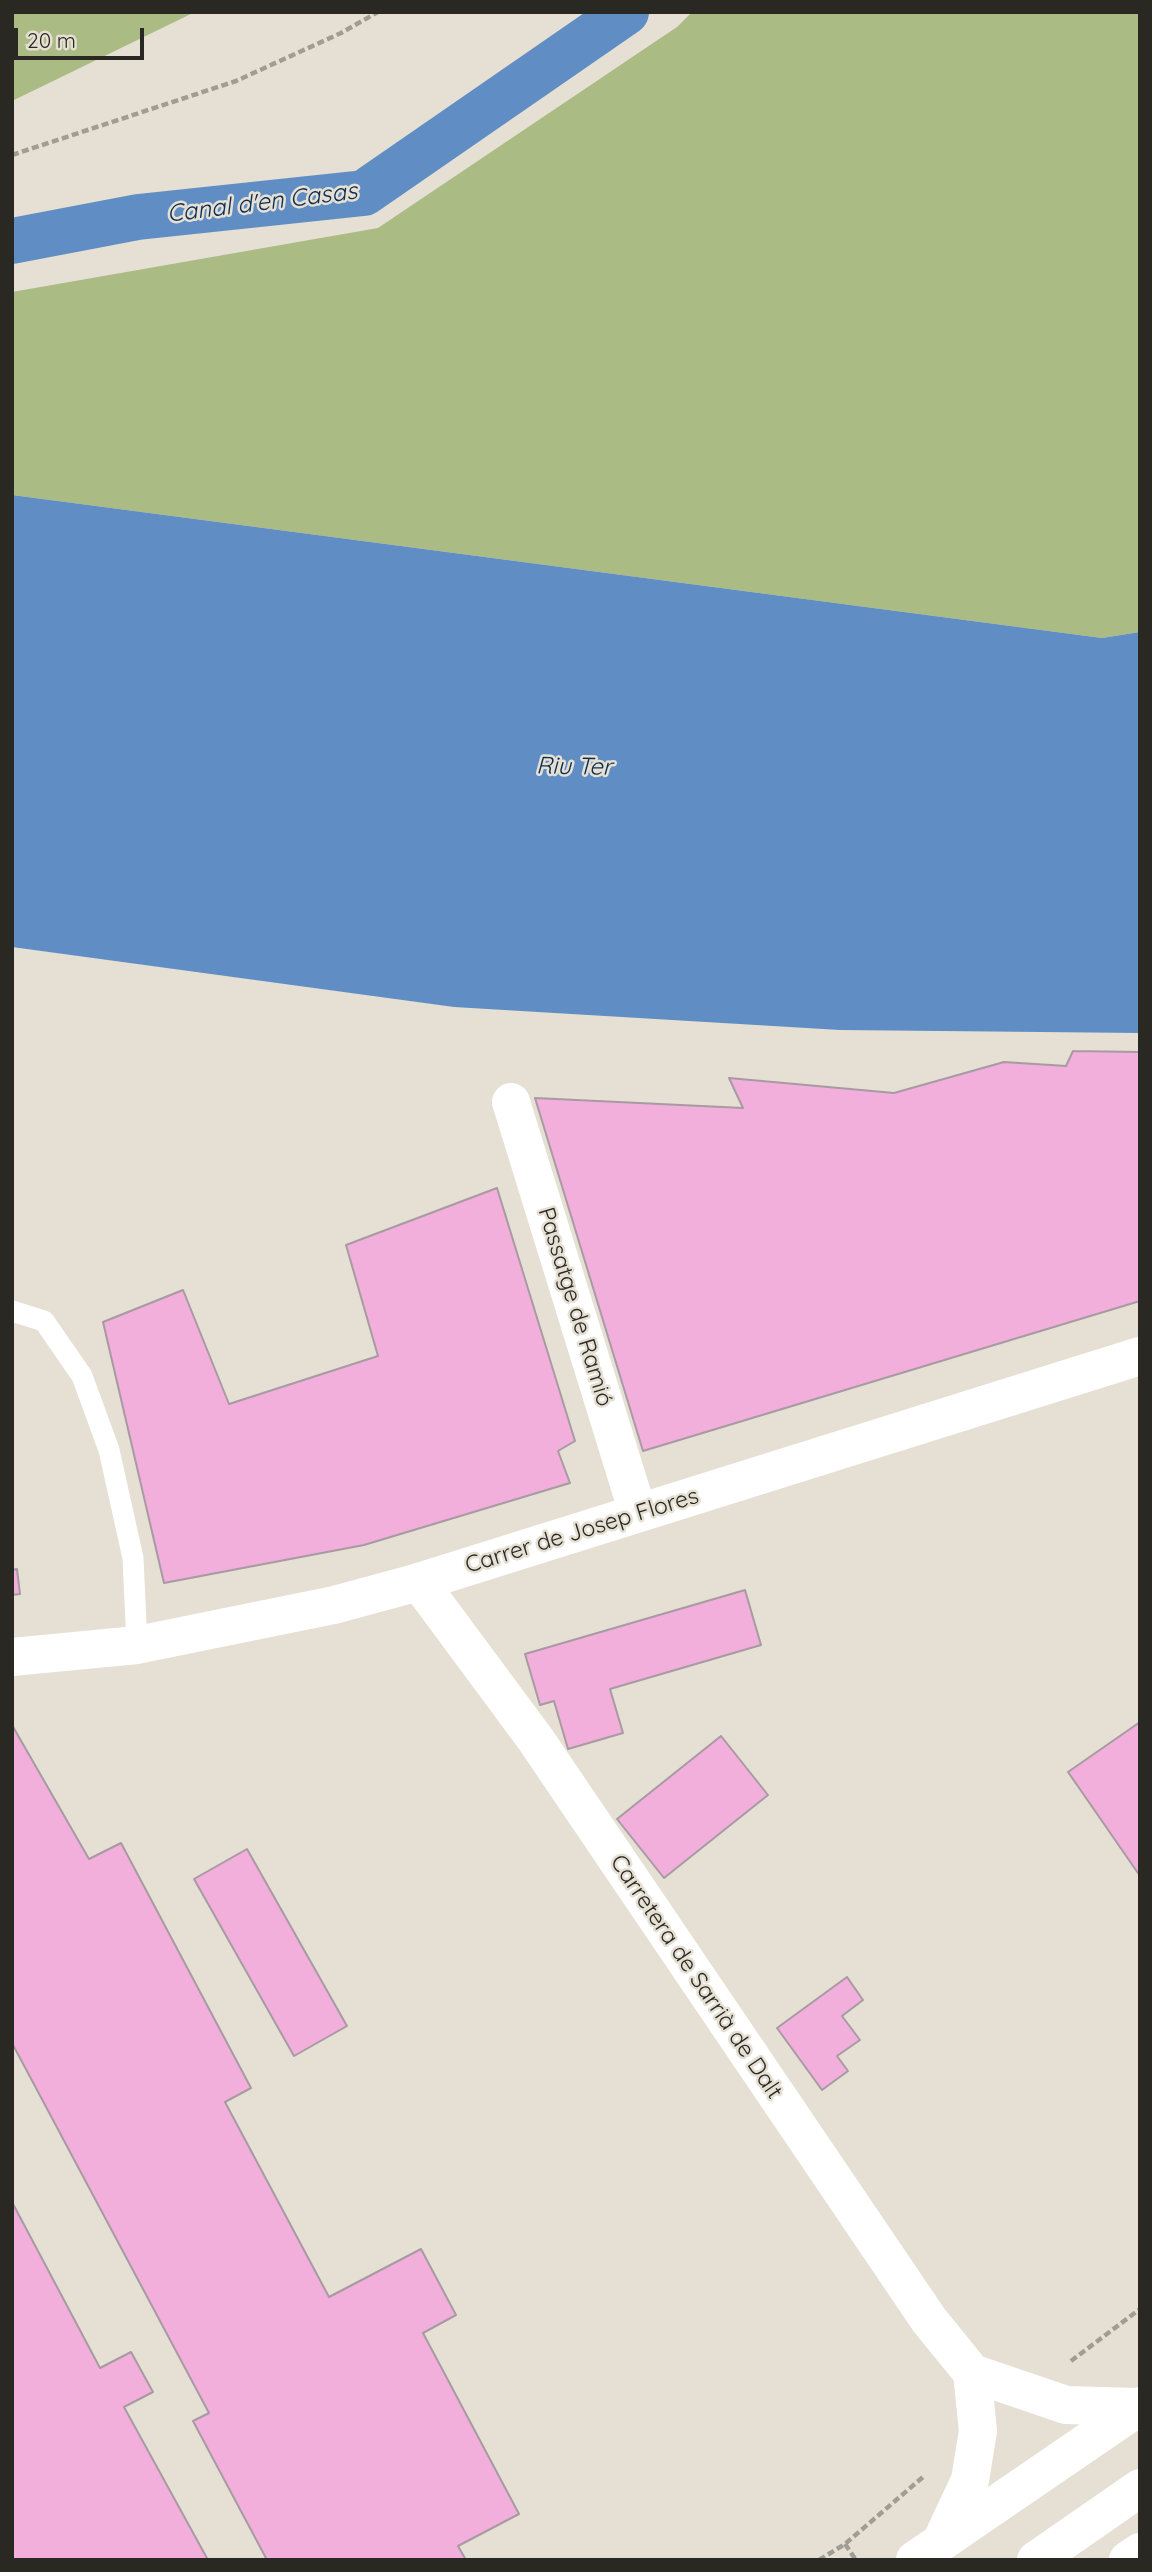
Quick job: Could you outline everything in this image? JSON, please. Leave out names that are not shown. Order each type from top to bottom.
[{"type":"street","name":"Passatge de Ramió","points":[[511,1102],[638,1513]]},
{"type":"street","name":"Carrer de Josep Flores","points":[[12,1657],[137,1645],[334,1605],[419,1582],[1140,1356]]},
{"type":"street","name":"Carretera de Sarrià de Dalt","points":[[419,1582],[536,1740],[929,2320],[972,2373]]},
{"type":"street","points":[[928,2551],[970,2480],[978,2431],[972,2373],[1066,2405],[1138,2407]]},
{"type":"street","points":[[928,2551],[1138,2407]]},
{"type":"street","points":[[1036,2560],[1140,2488]]},
{"type":"street","points":[[1129,2560],[1140,2552]]},
{"type":"lane","points":[[12,1311],[44,1321],[82,1376],[109,1450],[134,1558],[137,1645]]},
{"type":"path","points":[[12,155],[236,81],[341,33],[377,12]]},
{"type":"path","points":[[845,2544],[856,2560]]},
{"type":"green space","points":[[12,12],[195,12],[12,101]]},
{"type":"green space","points":[[692,12],[1140,12],[1140,632],[1102,638],[12,495],[12,292],[378,228],[677,27]]},
{"type":"water","name":"Riu Ter","points":[[12,495],[1102,638],[1140,632],[1140,1033],[840,1030],[454,1007],[12,947]]},
{"type":"building","points":[[1073,1051],[1140,1052],[1140,1301],[643,1451],[535,1098],[743,1108],[729,1078],[894,1093],[1004,1062],[1066,1066]]},
{"type":"building","points":[[497,1188],[575,1441],[558,1451],[570,1483],[364,1545],[164,1583],[103,1322],[183,1290],[229,1404],[378,1356],[346,1245]]},
{"type":"building","points":[[17,1569],[20,1594],[12,1595],[12,1570]]},
{"type":"building","points":[[745,1590],[761,1645],[610,1689],[623,1733],[568,1749],[554,1701],[540,1705],[525,1654]]},
{"type":"building","points":[[1140,1722],[1140,1876],[1068,1772]]},
{"type":"building","points":[[12,1725],[89,1859],[121,1843],[251,2088],[225,2102],[329,2297],[421,2249],[456,2315],[423,2333],[519,2514],[458,2546],[466,2560],[267,2560],[193,2421],[209,2413],[12,2043]]},
{"type":"building","points":[[721,1736],[768,1795],[664,1878],[617,1819]]},
{"type":"building","points":[[247,1849],[347,2026],[294,2056],[194,1879]]},
{"type":"building","points":[[847,1977],[863,2000],[842,2016],[860,2040],[837,2056],[848,2071],[822,2090],[777,2028]]},
{"type":"building","points":[[12,2202],[100,2368],[131,2352],[153,2392],[124,2407],[208,2560],[12,2560]]},
{"type":"waterway","name":"Canal d'en Casas","points":[[12,241],[138,217],[364,193],[626,12]]}]
